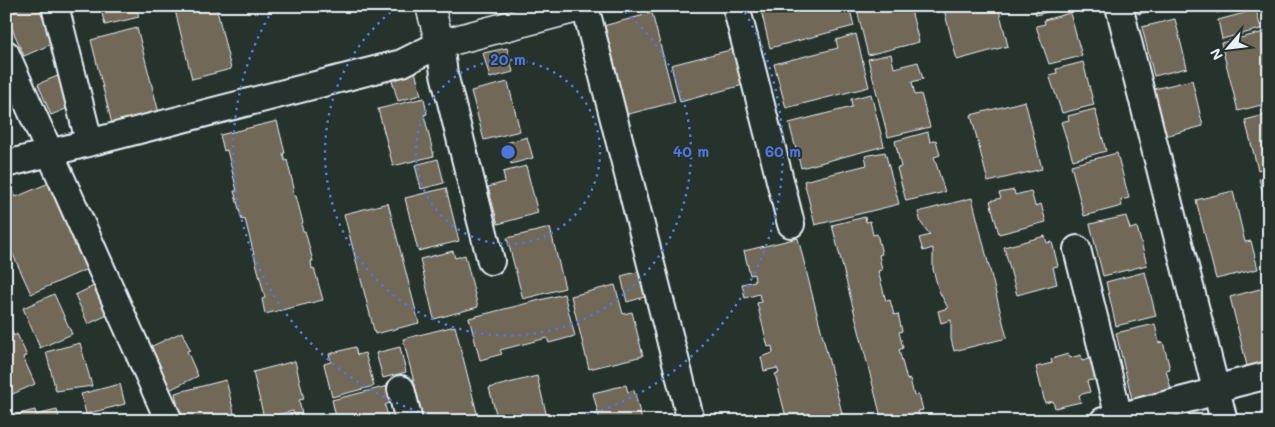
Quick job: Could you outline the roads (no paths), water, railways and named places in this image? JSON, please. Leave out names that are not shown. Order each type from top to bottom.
[{"type":"street","points":[[54,6],[89,141]]},
{"type":"street","points":[[430,6],[440,44],[444,74],[491,261]]},
{"type":"street","points":[[6,164],[89,141],[402,63],[440,44],[585,6],[691,421]]},
{"type":"street","points":[[736,6],[792,224]]},
{"type":"street","points":[[1119,6],[1224,421]]},
{"type":"street","points":[[6,54],[169,421]]},
{"type":"street","points":[[1077,249],[1111,419],[1269,375]]},
{"type":"street","points":[[400,389],[408,421]]}]
